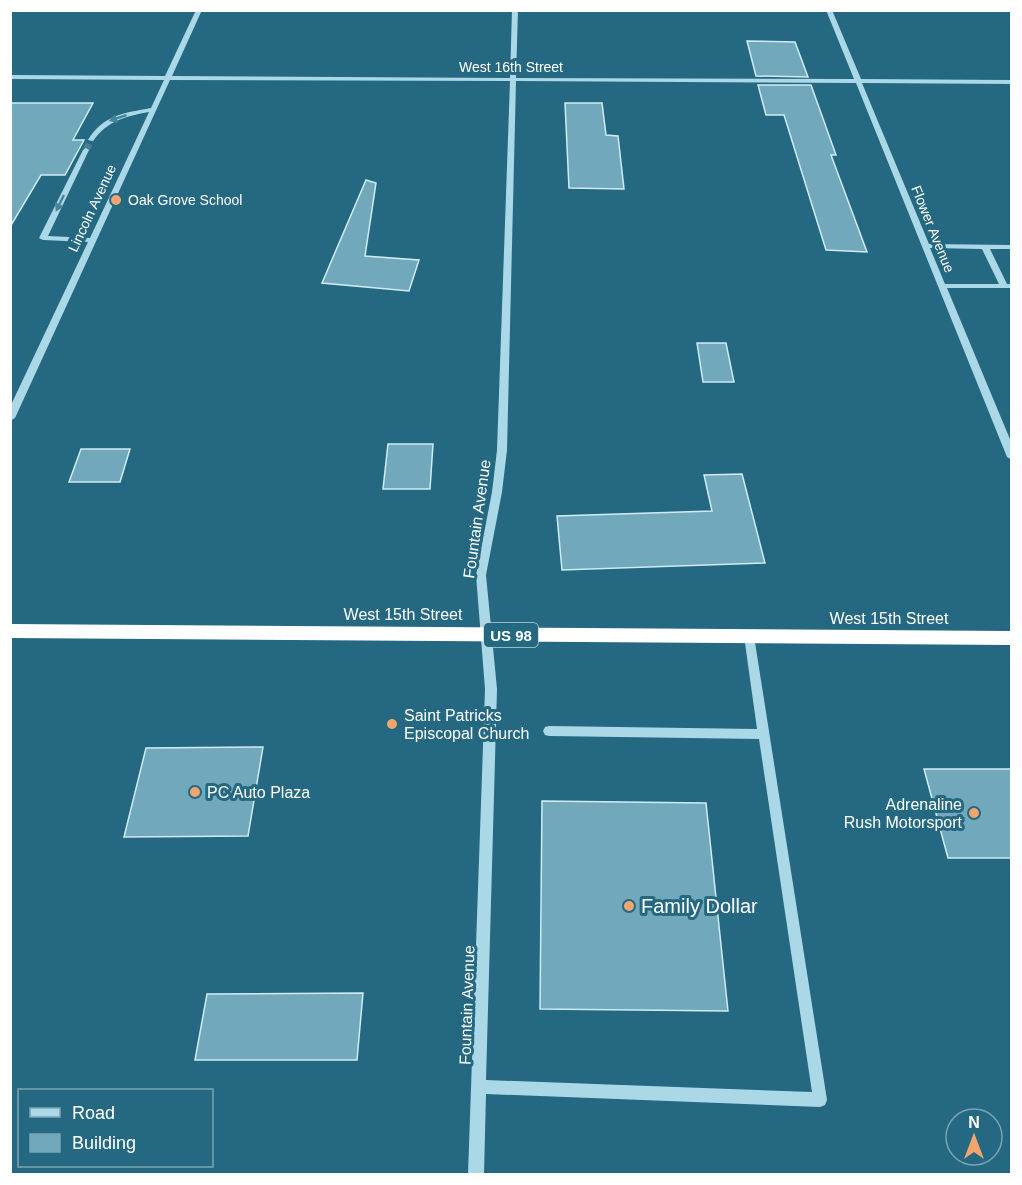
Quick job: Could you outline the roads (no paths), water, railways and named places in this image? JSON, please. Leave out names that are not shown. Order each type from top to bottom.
[{"type":"highway","name":"West 15th Street","points":[[10,631],[1011,638]]},
{"type":"street","name":"Lincoln Avenue","points":[[10,418],[199,10]]},
{"type":"street","name":"Fountain Avenue","points":[[476,1174],[491,689],[481,575],[497,492],[502,450],[511,79],[515,10]]},
{"type":"street","name":"Flower Avenue","points":[[830,10],[1011,457]]},
{"type":"street","name":"West 16th Street","points":[[10,77],[1011,82]]},
{"type":"street","points":[[91,140],[103,124],[115,118],[153,109]]},
{"type":"street","points":[[86,150],[44,238],[93,240]]},
{"type":"street","points":[[926,246],[1011,247]]},
{"type":"street","points":[[985,247],[1008,286]]},
{"type":"street","points":[[942,286],[1008,286]]},
{"type":"street","points":[[480,1087],[820,1101],[749,636]]},
{"type":"street","points":[[549,731],[764,734]]},
{"type":"tunnel","points":[[86,150],[91,140]]},
{"type":"place","name":"Oak Grove School","points":[[116,200]]},
{"type":"place","name":"Saint Patricks Episcopal Church","points":[[392,724]]},
{"type":"place","name":"PC Auto Plaza","points":[[195,792]]},
{"type":"place","name":"Adrenaline Rush Motorsport","points":[[974,813]]},
{"type":"place","name":"Family Dollar","points":[[629,906]]}]
